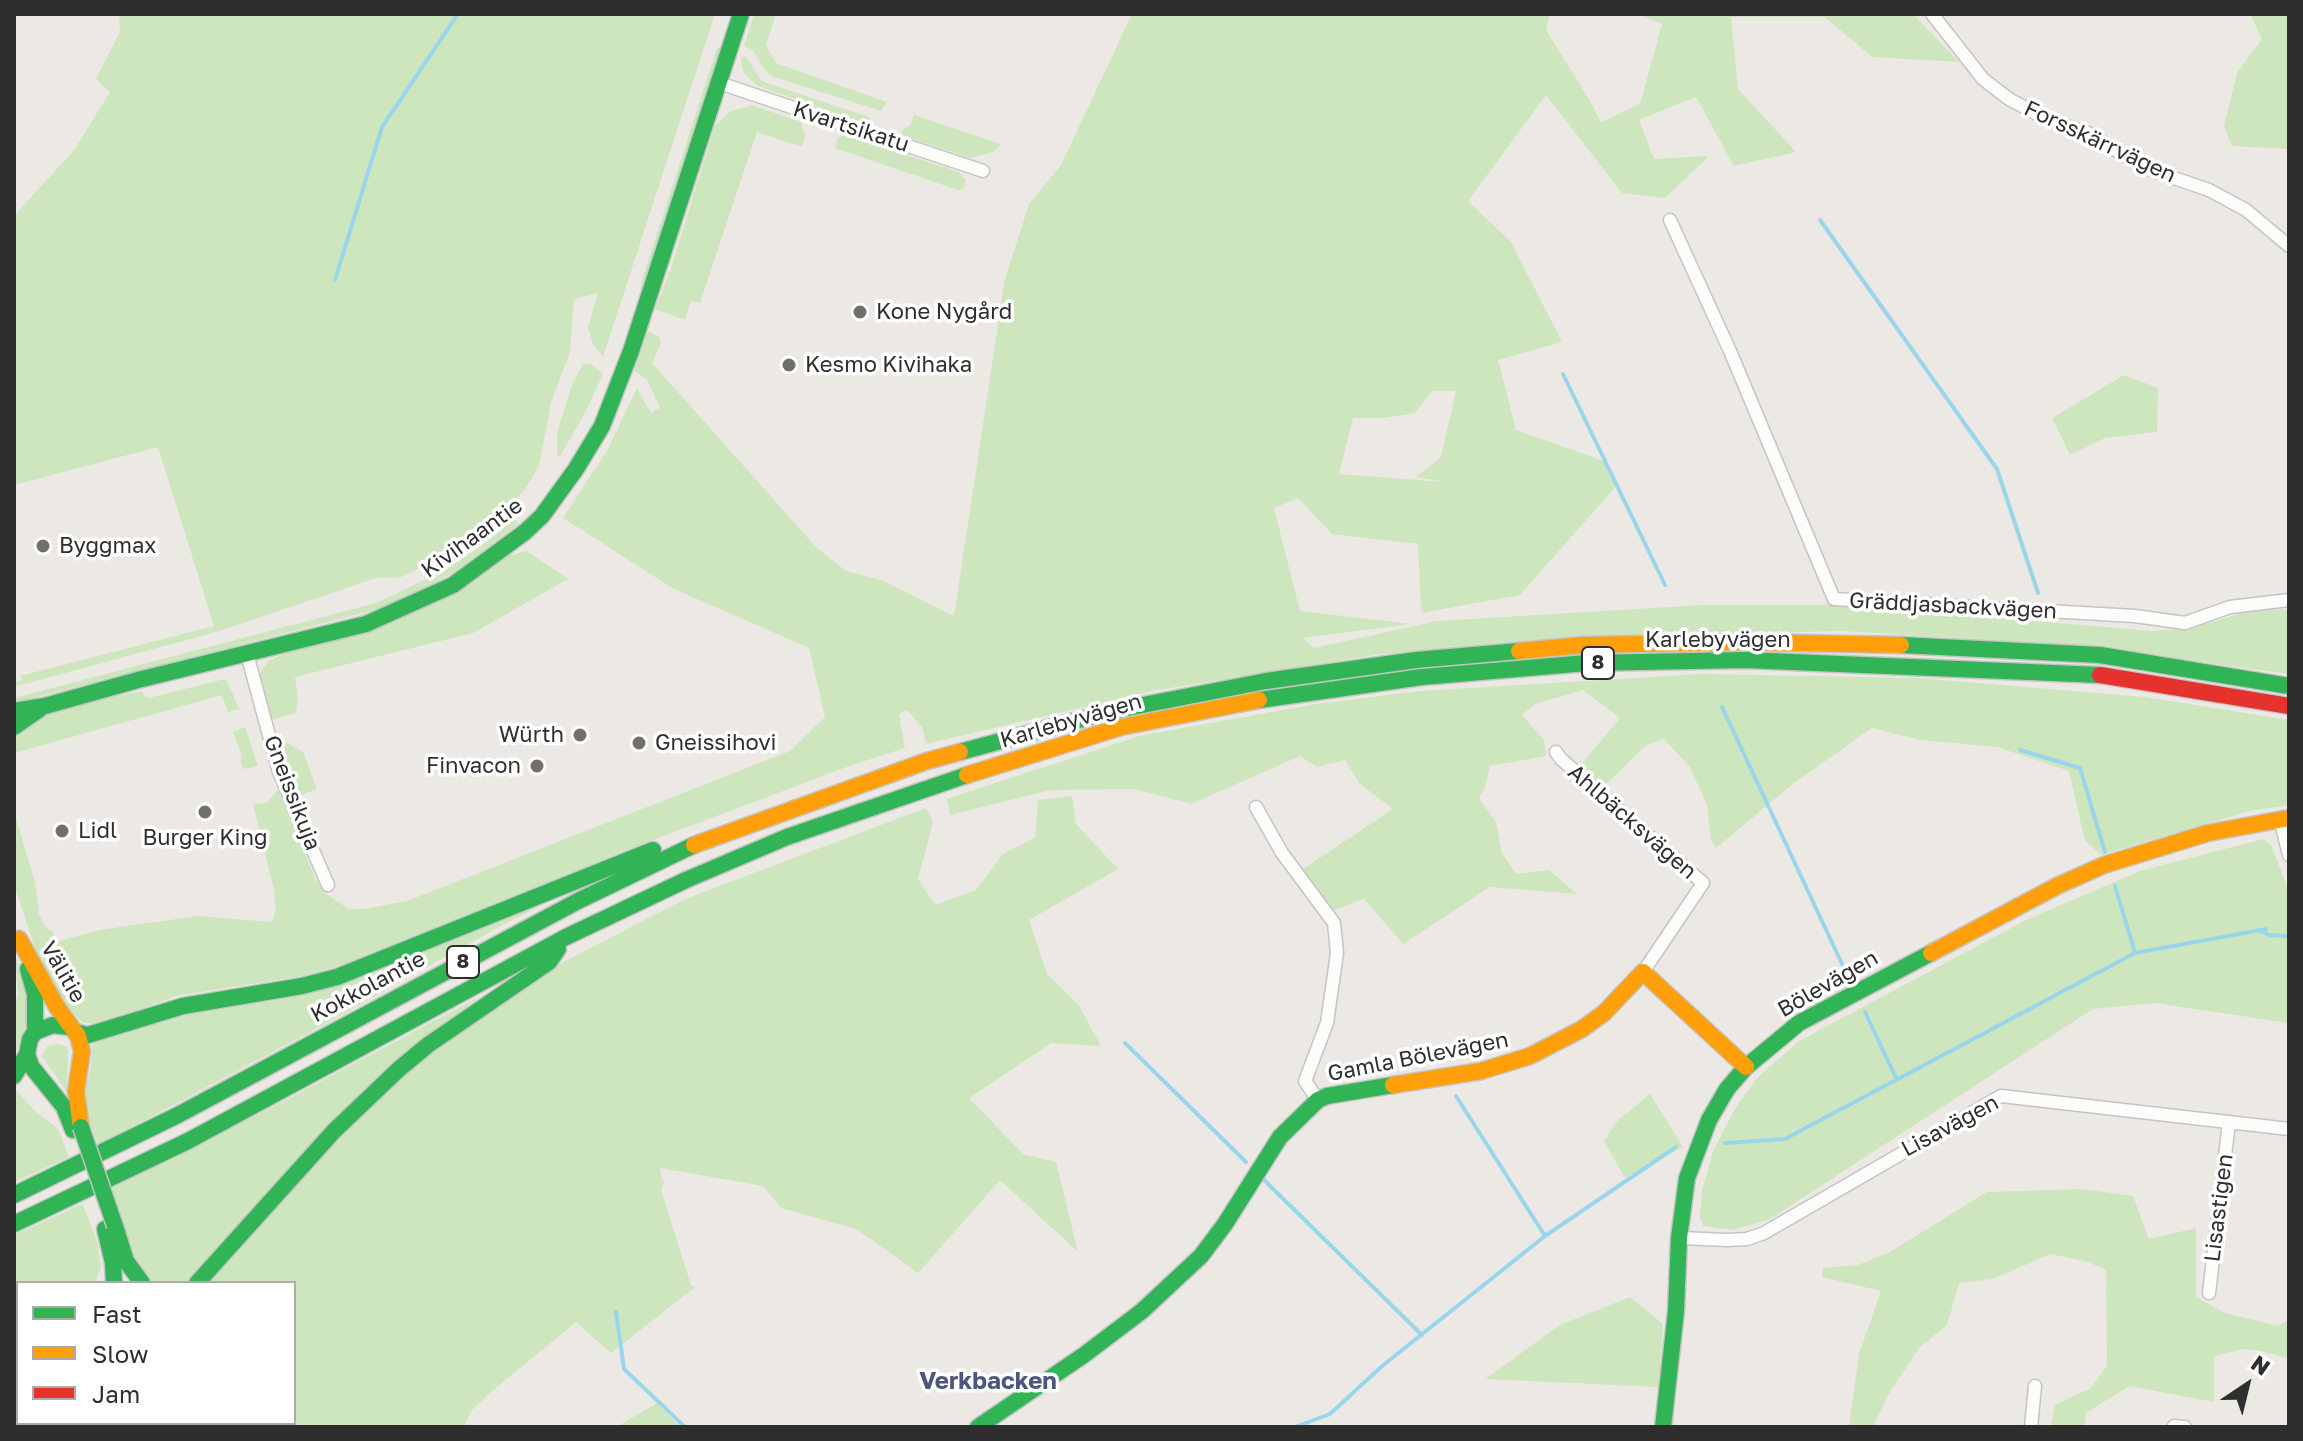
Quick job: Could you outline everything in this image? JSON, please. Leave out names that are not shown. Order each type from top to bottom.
[{"type":"main road","name":"Kivihaantie","points":[[14,711],[45,706],[366,624],[453,585],[542,516],[602,426],[617,389],[741,14]]},
{"type":"main road","name":"Karlebyvägen","points":[[927,761],[1112,711],[1266,681],[1416,660],[1584,645],[1746,642],[1917,645],[2100,655],[2289,686]]},
{"type":"main road","name":"Karlebyvägen","points":[[566,937],[686,880],[787,837],[1015,758],[1121,727],[1254,700],[1422,677],[1587,663],[1745,660],[2098,675],[2289,706]]},
{"type":"main road","name":"Kivihaantie","points":[[14,727],[45,706]]},
{"type":"main road","name":"Kokkolantie","points":[[14,1195],[178,1115],[578,901],[697,844],[927,761]]},
{"type":"main road","name":"Bölevägen","points":[[1663,1427],[1687,1178],[1696,1150],[1727,1089],[1746,1067],[1799,1023],[2069,881],[2157,847],[2208,833],[2285,819]]},
{"type":"main road","points":[[14,1076],[35,1032],[53,1025],[88,1035],[183,1006],[337,977],[666,844],[697,844]]},
{"type":"main road","name":"Välitie","points":[[14,921],[35,994],[35,1032]]},
{"type":"main road","points":[[199,1281],[334,1131],[399,1069],[428,1045],[549,962],[566,937]]},
{"type":"main road","name":"8","points":[[14,1224],[188,1141],[566,937]]},
{"type":"main road","name":"Välitie","points":[[19,939],[72,1030]]},
{"type":"main road","points":[[1643,972],[1746,1067]]},
{"type":"main road","name":"Gamla Bölevägen","points":[[978,1427],[1084,1355],[1142,1311],[1184,1273],[1225,1224],[1280,1137],[1318,1100],[1481,1071],[1530,1056],[1582,1029],[1604,1013],[1643,972]]},
{"type":"main road","points":[[72,1030],[82,1051],[76,1091],[77,1128]]},
{"type":"main road","points":[[27,1054],[31,1066],[77,1128],[110,1228],[126,1261],[141,1281]]},
{"type":"main road","points":[[110,1228],[114,1281]]},
{"type":"street","name":"Forsskärrvägen","points":[[1932,14],[1983,79],[2009,99],[2048,120],[2088,133],[2145,168],[2209,190],[2246,210],[2289,246]]},
{"type":"street","name":"Kvartsikatu","points":[[719,83],[983,171]]},
{"type":"street","name":"Gräddjasbackvägen","points":[[1670,220],[1730,351],[1834,599],[2135,616],[2185,623],[2230,607],[2289,600]]},
{"type":"street","name":"Gneissikuja","points":[[247,654],[279,772],[328,885]]},
{"type":"street","name":"Ahlbäcksvägen","points":[[1556,752],[1703,883],[1643,972]]},
{"type":"street","points":[[1256,807],[1282,853],[1334,923],[1337,953],[1327,1023],[1305,1081],[1318,1100]]},
{"type":"street","points":[[2285,819],[2289,855]]},
{"type":"street","name":"Lisavägen","points":[[1679,1238],[1747,1239],[1764,1233],[2001,1096],[2289,1129]]},
{"type":"street","name":"Lisastigen","points":[[2209,1293],[2229,1122]]},
{"type":"street","points":[[2031,1427],[2035,1386]]},
{"type":"green space","points":[[119,14],[715,14],[603,357],[593,344],[588,328],[598,293],[574,299],[570,352],[551,403],[539,466],[508,508],[450,553],[401,577],[376,578],[216,632],[14,687],[14,683],[22,680],[20,676],[214,626],[158,447],[14,485],[14,216],[75,149],[110,92],[96,79],[120,32]]},
{"type":"green space","points":[[754,14],[776,14],[766,45],[776,63],[887,102],[881,111],[771,76],[753,50],[744,46]]},
{"type":"green space","points":[[1132,14],[1550,14],[1546,30],[1601,122],[1640,104],[1662,24],[1639,14],[1913,14],[1959,62],[1872,57],[1825,17],[1731,17],[1738,89],[1796,152],[1734,166],[1696,97],[1639,120],[1654,159],[1709,156],[1665,198],[1622,193],[1546,95],[1468,201],[1511,242],[1562,342],[1498,360],[1516,430],[1604,461],[1617,485],[1520,595],[1421,613],[1418,544],[1332,534],[1298,498],[1274,508],[1300,611],[1411,624],[1303,638],[1314,648],[1437,621],[1703,605],[1847,605],[2153,631],[2191,628],[2256,609],[2289,610],[2289,674],[2084,646],[1842,631],[1606,636],[1380,654],[1152,691],[926,744],[922,727],[907,710],[899,714],[905,748],[624,851],[379,955],[301,976],[176,996],[101,1024],[82,1022],[66,1008],[36,951],[14,884],[14,812],[35,882],[39,914],[45,926],[53,932],[56,942],[99,930],[198,916],[272,922],[276,910],[274,889],[253,804],[266,803],[279,789],[315,878],[325,893],[349,909],[363,909],[407,901],[790,751],[825,717],[809,648],[674,589],[563,518],[608,449],[637,388],[651,413],[660,408],[647,379],[634,371],[648,331],[659,337],[661,344],[652,363],[816,547],[846,571],[881,580],[954,616],[1005,279],[1029,204],[1061,165]],"holes":[[[1432,391],[1456,391],[1441,457],[1416,477],[1446,482],[1339,474],[1353,418],[1383,418],[1415,413]]]},
{"type":"green space","points":[[2250,14],[2289,14],[2289,149],[2232,146],[2224,126],[2237,73],[2262,39]]},
{"type":"green space","points":[[721,46],[637,308],[642,280],[714,57]]},
{"type":"green space","points":[[742,56],[746,57],[761,80],[869,117],[869,120],[862,122],[758,86],[745,74]]},
{"type":"green space","points":[[752,105],[801,122],[805,136],[802,147],[757,132],[700,303],[691,301],[685,320],[655,309],[671,268],[715,126],[729,112]]},
{"type":"green space","points":[[914,115],[1001,144],[993,152],[970,158],[903,136],[901,132],[911,124]]},
{"type":"green space","points":[[844,135],[959,172],[966,181],[964,188],[958,190],[835,148],[838,138]]},
{"type":"green space","points":[[583,364],[590,364],[603,374],[560,456],[557,455],[557,432],[573,382]]},
{"type":"green space","points":[[2124,375],[2158,388],[2157,432],[2105,438],[2070,455],[2052,418]]},
{"type":"green space","points":[[515,519],[518,524],[462,567],[417,593],[378,609],[14,703],[14,698],[376,603],[445,570]]},
{"type":"green space","points":[[527,551],[568,579],[473,633],[295,677],[298,698],[296,713],[271,720],[261,688],[260,673],[268,661],[295,649],[391,623],[455,593],[506,556]]},
{"type":"green space","points":[[1701,674],[1919,678],[2145,697],[2289,720],[2289,805],[2250,811],[2101,855],[2085,841],[2069,771],[1997,747],[1920,740],[1872,728],[1794,783],[1716,848],[1711,840],[1707,805],[1690,767],[1663,738],[1644,747],[1603,787],[1579,767],[1620,718],[1583,690],[1535,704],[1522,715],[1544,740],[1546,756],[1490,766],[1479,798],[1496,822],[1502,853],[1516,874],[1549,870],[1577,894],[1490,887],[1403,944],[1364,899],[1332,911],[1300,871],[1393,809],[1360,784],[1345,760],[1317,767],[1300,756],[1191,804],[1135,789],[1050,790],[950,815],[947,799],[1139,736],[1316,704],[1420,691]]},
{"type":"green space","points":[[226,680],[239,709],[228,712],[222,695],[14,753],[14,734],[47,714],[143,691],[144,696],[149,698]]},
{"type":"green space","points":[[245,727],[258,766],[243,769],[242,756],[233,732]]},
{"type":"green space","points":[[287,743],[303,752],[317,789],[299,796],[281,749],[282,744]]},
{"type":"green space","points":[[1072,796],[1076,824],[1118,869],[1029,920],[1047,974],[1078,1004],[1101,1046],[1051,1043],[969,1098],[1023,1154],[1056,1162],[1078,1252],[1000,1180],[918,1273],[856,1229],[781,1208],[763,1186],[660,1168],[662,1180],[665,1180],[661,1190],[691,1285],[695,1287],[611,1353],[576,1322],[491,1392],[471,1411],[464,1427],[183,1427],[296,1425],[296,1281],[209,1281],[348,1127],[415,1066],[558,965],[685,899],[926,808],[933,822],[918,879],[935,905],[976,890],[1003,854],[1035,838],[1038,800]]},
{"type":"green space","points":[[2263,839],[2271,845],[2289,891],[2289,1023],[2155,1003],[2093,1009],[1770,1219],[1733,1230],[1703,1226],[1700,1216],[1702,1191],[1713,1151],[1736,1107],[1758,1077],[1799,1041],[2028,919],[2140,871]]},
{"type":"green space","points":[[571,890],[98,1145],[89,1121],[84,1092],[91,1068],[92,1042],[186,1013],[318,989]]},
{"type":"green space","points":[[14,951],[31,1006],[30,1026],[14,1055],[14,1011],[18,994]]},
{"type":"green space","points":[[477,998],[309,1147],[186,1281],[152,1281],[142,1272],[123,1239],[110,1189]]},
{"type":"green space","points":[[59,1044],[68,1050],[67,1093],[42,1056],[48,1046]]},
{"type":"green space","points":[[16,1090],[58,1129],[69,1157],[14,1182],[14,1093]]},
{"type":"green space","points":[[1650,1094],[1683,1147],[1625,1178],[1604,1141],[1616,1122]]},
{"type":"green space","points":[[2081,1189],[2133,1196],[2149,1239],[2196,1228],[2196,1297],[2225,1313],[2278,1326],[2289,1320],[2289,1359],[2244,1349],[2214,1356],[2214,1402],[2129,1386],[2086,1413],[2084,1427],[2051,1427],[2055,1405],[2091,1388],[2107,1366],[2106,1270],[2088,1262],[2051,1254],[1992,1279],[1959,1283],[1947,1325],[1920,1347],[1888,1395],[1873,1427],[1849,1427],[1859,1354],[1881,1291],[1822,1277],[1823,1268],[1858,1265],[1890,1252],[1987,1192]]},
{"type":"green space","points":[[83,1204],[97,1242],[101,1267],[96,1281],[16,1281],[14,1350],[14,1235]]},
{"type":"green space","points":[[1630,1297],[1663,1324],[1659,1387],[1485,1379],[1560,1325]]},
{"type":"green space","points":[[657,1403],[680,1427],[616,1427],[618,1426]]},
{"type":"waterway","points":[[335,280],[382,127],[458,14]]},
{"type":"waterway","points":[[1820,220],[1997,469],[2038,593]]},
{"type":"waterway","points":[[1563,374],[1665,585]]},
{"type":"waterway","points":[[1722,707],[1850,981]]},
{"type":"waterway","points":[[2020,750],[2080,768],[2105,852]]},
{"type":"waterway","points":[[2115,886],[2135,953]]},
{"type":"waterway","points":[[1725,1143],[1785,1139],[2135,953],[2266,929]]},
{"type":"waterway","points":[[2260,931],[2289,936]]},
{"type":"waterway","points":[[1865,1012],[1896,1078]]},
{"type":"waterway","points":[[1125,1043],[1246,1162]]},
{"type":"waterway","points":[[1456,1096],[1545,1236]]},
{"type":"waterway","points":[[1295,1427],[1330,1414],[1381,1367],[1545,1236],[1676,1147]]},
{"type":"waterway","points":[[1264,1180],[1422,1335]]},
{"type":"waterway","points":[[616,1312],[624,1369],[685,1427]]},
{"type":"traffic: fast","points":[[14,711],[45,706],[366,624],[453,585],[542,516],[602,426],[631,351],[741,14]]},
{"type":"traffic: fast","points":[[1901,645],[2100,655],[2289,686]]},
{"type":"traffic: fast","points":[[960,752],[1112,711],[1266,681],[1416,660],[1519,651]]},
{"type":"traffic: fast","points":[[1259,700],[1422,677],[1587,663],[1745,660],[2100,675]]},
{"type":"traffic: fast","points":[[14,727],[40,709]]},
{"type":"traffic: fast","points":[[14,1224],[188,1141],[566,937],[686,880],[787,837],[967,775]]},
{"type":"traffic: fast","points":[[14,1195],[178,1115],[578,901],[694,845]]},
{"type":"traffic: fast","points":[[75,1032],[88,1035],[183,1006],[337,977],[653,850]]},
{"type":"traffic: fast","points":[[199,1281],[334,1131],[399,1069],[428,1045],[549,962],[558,949]]},
{"type":"traffic: fast","points":[[1663,1427],[1687,1178],[1709,1120],[1727,1089],[1746,1067],[1799,1023],[1931,953]]},
{"type":"traffic: fast","points":[[28,969],[35,994],[35,1032]]},
{"type":"traffic: fast","points":[[69,1027],[53,1025],[35,1032],[27,1054],[31,1066],[64,1107],[73,1130]]},
{"type":"traffic: fast","points":[[14,1076],[27,1054]]},
{"type":"traffic: fast","points":[[978,1427],[1084,1355],[1142,1311],[1201,1256],[1280,1137],[1318,1100],[1393,1085]]},
{"type":"traffic: fast","points":[[81,1127],[115,1226]]},
{"type":"traffic: fast","points":[[115,1226],[126,1261],[141,1281]]},
{"type":"traffic: fast","points":[[105,1229],[114,1281]]},
{"type":"traffic: slow","points":[[1519,651],[1584,645],[1746,642],[1901,645]]},
{"type":"traffic: slow","points":[[967,775],[1121,727],[1259,700]]},
{"type":"traffic: slow","points":[[694,845],[960,752]]},
{"type":"traffic: slow","points":[[1931,953],[2057,886],[2104,865],[2208,833],[2289,818]]},
{"type":"traffic: slow","points":[[19,939],[57,1007],[78,1036],[82,1051],[76,1091],[81,1127]]},
{"type":"traffic: slow","points":[[1393,1085],[1481,1071],[1530,1056],[1582,1029],[1604,1013],[1643,972],[1746,1067]]},
{"type":"traffic: jam","points":[[2100,675],[2289,706]]},
{"type":"place","name":"Kone Nygård","points":[[860,312]]},
{"type":"place","name":"Kesmo Kivihaka","points":[[789,365]]},
{"type":"place","name":"Byggmax","points":[[43,546]]},
{"type":"place","name":"Würth","points":[[580,735]]},
{"type":"place","name":"Gneissihovi","points":[[639,743]]},
{"type":"place","name":"Finvacon","points":[[537,766]]},
{"type":"place","name":"Burger King","points":[[205,812]]},
{"type":"place","name":"Lidl","points":[[62,831]]},
{"type":"district","name":"Verkbacken","points":[[988,1381]]}]
